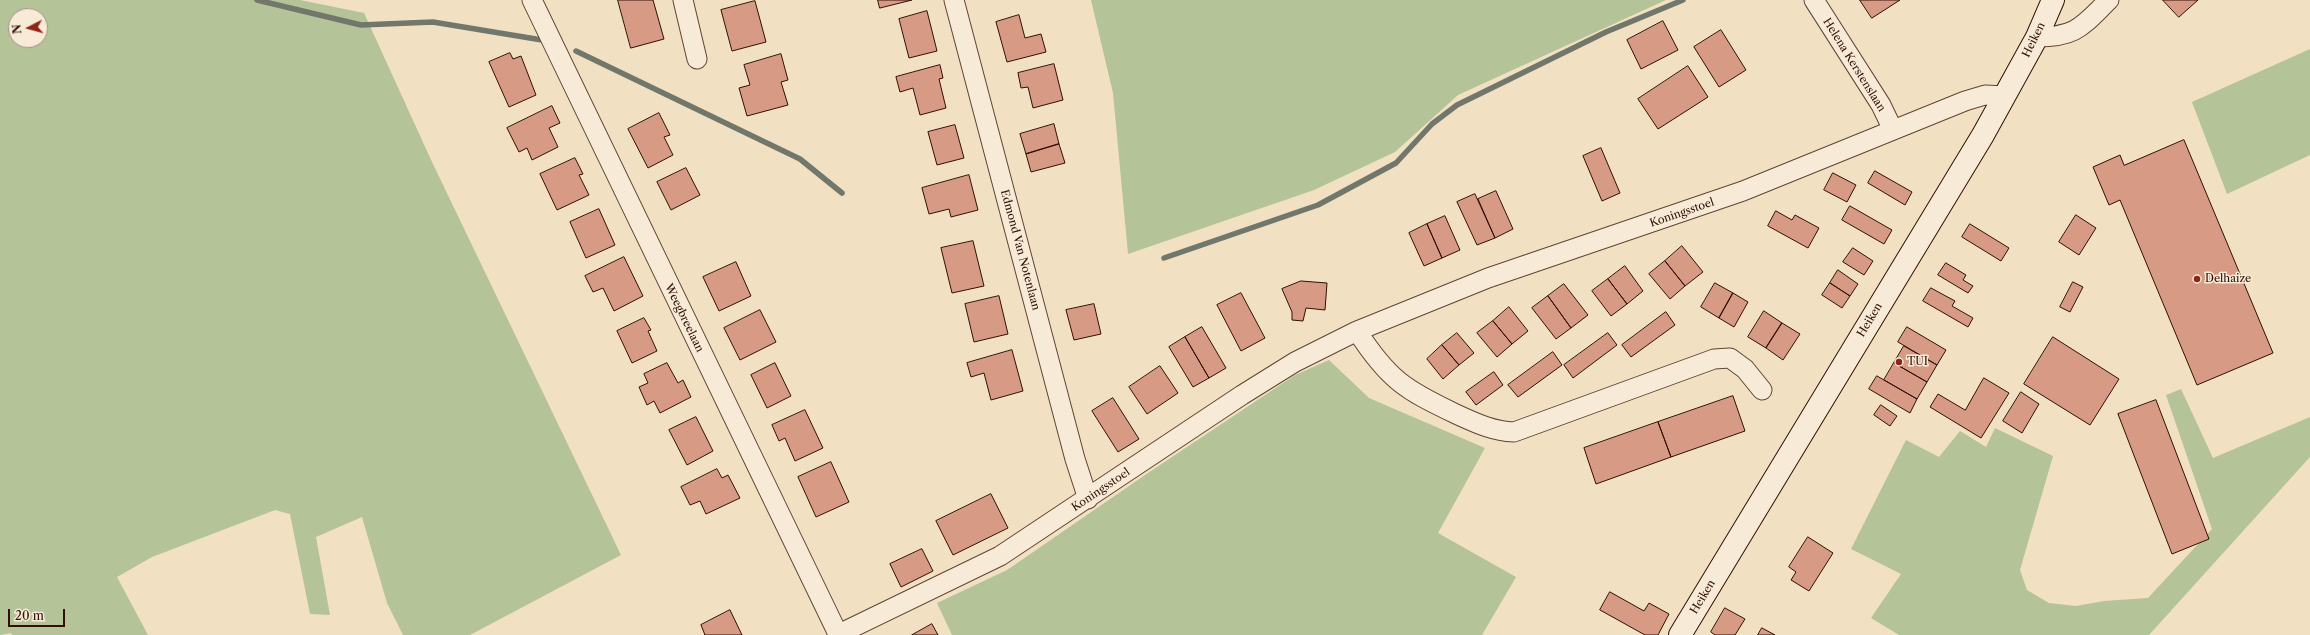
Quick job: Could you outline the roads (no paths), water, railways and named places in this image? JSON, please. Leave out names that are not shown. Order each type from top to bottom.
[{"type":"main road","name":"Heiken","points":[[1680,635],[2005,96],[2037,37],[2053,0]]},
{"type":"street","name":"Weegbreelaan","points":[[532,0],[838,635]]},
{"type":"street","points":[[683,0],[697,59]]},
{"type":"street","name":"Edmond Van Notenlaan","points":[[954,0],[1075,459],[1088,499]]},
{"type":"street","name":"Helena Kerstenslaan","points":[[1814,0],[1881,105],[1893,130]]},
{"type":"street","points":[[2037,37],[2060,37],[2078,30],[2109,0]]},
{"type":"street","name":"Koningsstoel","points":[[838,635],[1000,556],[1255,387],[1295,362],[1357,331],[1488,278],[1701,207],[1965,101],[1985,95],[2005,96]]},
{"type":"street","points":[[1357,331],[1375,359],[1396,380],[1415,394],[1485,427],[1500,431],[1514,432],[1714,359],[1730,358],[1745,369],[1762,390]]},
{"type":"waterway","points":[[257,0],[361,25],[433,22],[542,40]]},
{"type":"waterway","points":[[1164,258],[1318,205],[1396,163],[1432,124],[1457,105],[1606,32],[1683,0]]},
{"type":"waterway","points":[[576,51],[800,159],[842,193]]},
{"type":"place","name":"Delhaize","points":[[2197,279]]},
{"type":"place","name":"TUI","points":[[1899,362]]}]
